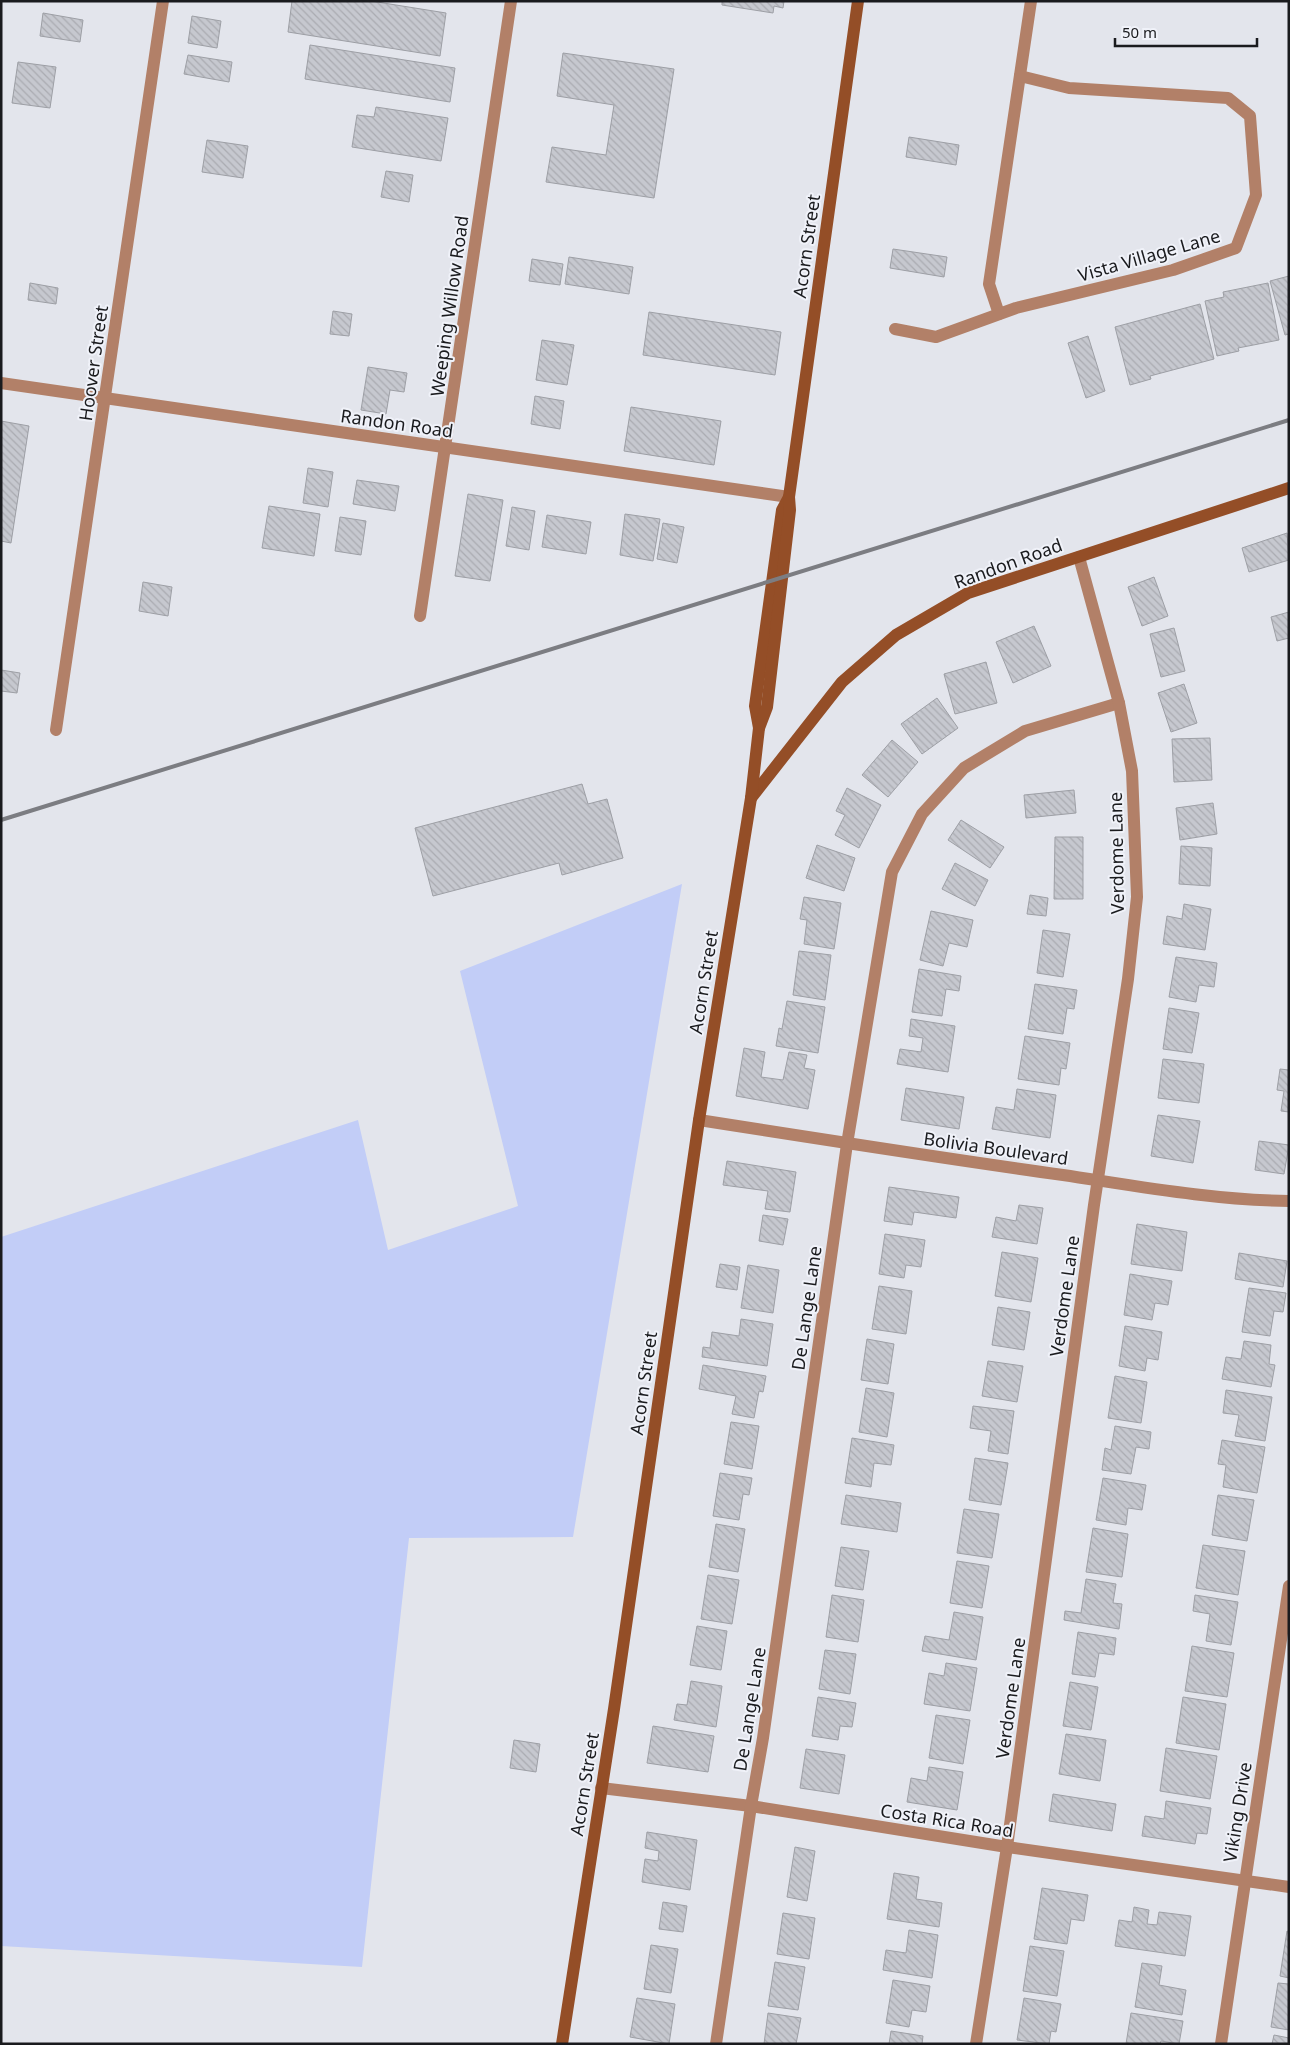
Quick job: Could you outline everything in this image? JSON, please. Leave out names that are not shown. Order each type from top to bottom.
[{"type":"street","name":"Hoover Street","points":[[56,730],[164,1]]},
{"type":"street","name":"Weeping Willow Road","points":[[420,616],[510,1]]},
{"type":"street","name":"Acorn Street","points":[[562,2044],[615,1700],[699,1120],[751,798],[759,728],[767,707],[790,510],[789,497],[858,1]]},
{"type":"street","points":[[999,314],[989,284],[1031,1]]},
{"type":"street","name":"Vista Village Lane","points":[[895,329],[936,337],[1016,308],[1173,270],[1236,248],[1256,195],[1250,116],[1228,98],[1069,88],[1020,76]]},
{"type":"street","name":"Randon Road","points":[[1,382],[789,497]]},
{"type":"street","name":"Randon Road","points":[[751,798],[842,682],[896,635],[968,593],[1289,488]]},
{"type":"street","name":"Verdome Lane","points":[[976,2044],[1007,1847],[1098,1180],[1128,979],[1137,897],[1132,771],[1119,703],[1079,556]]},
{"type":"street","name":"De Lange Lane","points":[[716,2044],[751,1806],[763,1738],[847,1144],[892,872],[922,814],[964,768],[1026,731],[1119,703]]},
{"type":"street","name":"Bolivia Boulevard","points":[[699,1120],[847,1144],[1098,1180],[1252,1201],[1289,1201]]},
{"type":"street","name":"Viking Drive","points":[[1221,2044],[1289,1586]]},
{"type":"street","name":"Costa Rica Road","points":[[600,1788],[751,1806],[1007,1847],[1289,1887]]},
{"type":"shaded area","points":[[682,884],[573,1537],[409,1538],[362,1967],[1,1946],[1,1237],[358,1120],[388,1250],[518,1206],[460,971]]},
{"type":"building","points":[[292,1],[371,1],[446,13],[440,56],[288,32]]},
{"type":"building","points":[[722,1],[784,1],[783,8],[774,6],[773,13],[722,5]]},
{"type":"building","points":[[43,13],[83,20],[80,42],[40,36]]},
{"type":"building","points":[[192,16],[221,21],[217,48],[188,43]]},
{"type":"building","points":[[310,45],[455,68],[450,102],[305,79]]},
{"type":"building","points":[[563,53],[674,69],[654,198],[546,182],[552,147],[606,155],[614,105],[557,96]]},
{"type":"building","points":[[188,55],[232,62],[229,82],[184,74]]},
{"type":"building","points":[[18,62],[56,67],[50,108],[12,103]]},
{"type":"building","points":[[376,107],[448,118],[441,161],[352,147],[357,115],[374,117]]},
{"type":"building","points":[[909,137],[959,145],[956,165],[906,157]]},
{"type":"building","points":[[207,140],[248,146],[243,178],[202,172]]},
{"type":"building","points":[[386,171],[413,175],[409,202],[381,197]]},
{"type":"building","points":[[893,249],[947,257],[944,277],[890,268]]},
{"type":"building","points":[[569,257],[633,267],[629,294],[565,284]]},
{"type":"building","points":[[532,259],[563,264],[560,285],[529,281]]},
{"type":"building","points":[[1289,276],[1289,334],[1285,335],[1270,281]]},
{"type":"building","points":[[30,283],[58,288],[56,304],[28,300]]},
{"type":"building","points":[[1268,283],[1279,340],[1238,348],[1239,351],[1217,356],[1205,301],[1224,297],[1223,292]]},
{"type":"building","points":[[1200,304],[1214,359],[1150,376],[1151,379],[1130,385],[1115,327]]},
{"type":"building","points":[[333,311],[352,314],[349,336],[330,334]]},
{"type":"building","points":[[649,312],[781,332],[775,375],[643,355]]},
{"type":"building","points":[[1088,336],[1105,391],[1086,398],[1068,343]]},
{"type":"building","points":[[542,340],[574,345],[567,385],[536,380]]},
{"type":"building","points":[[368,367],[407,373],[404,392],[390,390],[386,414],[361,410]]},
{"type":"building","points":[[535,396],[564,401],[560,429],[531,424]]},
{"type":"building","points":[[631,407],[721,421],[714,465],[624,451]]},
{"type":"building","points":[[1,421],[29,426],[11,543],[1,541]]},
{"type":"building","points":[[308,468],[333,472],[328,507],[303,503]]},
{"type":"building","points":[[357,480],[399,486],[395,511],[353,504]]},
{"type":"building","points":[[468,494],[503,500],[490,581],[455,576]]},
{"type":"building","points":[[269,506],[320,514],[314,556],[262,548]]},
{"type":"building","points":[[512,507],[535,511],[529,550],[506,546]]},
{"type":"building","points":[[625,514],[660,519],[653,561],[620,555]]},
{"type":"building","points":[[547,515],[591,522],[586,554],[542,547]]},
{"type":"building","points":[[340,517],[366,521],[361,555],[335,551]]},
{"type":"building","points":[[663,523],[684,527],[677,563],[657,559]]},
{"type":"building","points":[[1287,533],[1289,560],[1249,572],[1242,548]]},
{"type":"building","points":[[1154,577],[1168,616],[1142,626],[1128,587]]},
{"type":"building","points":[[143,582],[172,587],[168,616],[139,611]]},
{"type":"building","points":[[1289,612],[1289,638],[1277,641],[1271,617]]},
{"type":"building","points":[[1034,626],[1051,666],[1013,683],[996,642]]},
{"type":"building","points":[[1174,628],[1185,671],[1161,677],[1150,634]]},
{"type":"building","points":[[986,662],[997,703],[955,714],[944,674]]},
{"type":"building","points":[[1,670],[20,673],[17,693],[1,691]]},
{"type":"building","points":[[1184,684],[1197,723],[1171,732],[1158,693]]},
{"type":"building","points":[[937,698],[958,728],[922,754],[901,724]]},
{"type":"building","points":[[1210,738],[1212,780],[1174,782],[1172,739]]},
{"type":"building","points":[[892,740],[918,762],[888,797],[862,775]]},
{"type":"building","points":[[582,784],[588,804],[607,799],[623,858],[562,875],[559,863],[433,896],[415,828]]},
{"type":"building","points":[[847,788],[881,805],[859,848],[835,835],[845,815],[836,811]]},
{"type":"building","points":[[1074,790],[1076,813],[1026,818],[1024,795]]},
{"type":"building","points":[[1213,803],[1217,834],[1180,840],[1176,808]]},
{"type":"building","points":[[961,820],[1004,847],[990,868],[948,840]]},
{"type":"building","points":[[1055,837],[1083,837],[1083,899],[1054,899]]},
{"type":"building","points":[[817,845],[855,858],[844,891],[806,878]]},
{"type":"building","points":[[1181,846],[1212,848],[1210,886],[1179,884]]},
{"type":"building","points":[[955,863],[988,880],[975,906],[942,889]]},
{"type":"building","points":[[1030,895],[1048,898],[1046,916],[1027,914]]},
{"type":"building","points":[[804,897],[841,903],[834,949],[804,944],[807,920],[800,919]]},
{"type":"building","points":[[1184,904],[1211,909],[1205,950],[1163,944],[1167,916],[1182,919]]},
{"type":"building","points":[[931,911],[973,920],[967,947],[949,943],[943,966],[920,960]]},
{"type":"building","points":[[1043,930],[1070,934],[1063,977],[1037,973]]},
{"type":"building","points":[[799,951],[831,955],[825,1000],[793,995]]},
{"type":"building","points":[[1176,957],[1217,963],[1214,987],[1199,985],[1196,1002],[1169,997]]},
{"type":"building","points":[[919,969],[961,976],[959,991],[946,989],[942,1016],[912,1012]]},
{"type":"building","points":[[1035,984],[1077,990],[1074,1009],[1067,1008],[1063,1034],[1028,1029]]},
{"type":"building","points":[[787,1001],[825,1007],[818,1053],[776,1046],[779,1028],[782,1029]]},
{"type":"building","points":[[1169,1008],[1199,1013],[1192,1053],[1163,1049]]},
{"type":"building","points":[[911,1019],[955,1026],[948,1072],[897,1064],[900,1049],[921,1052],[923,1038],[909,1036]]},
{"type":"building","points":[[1025,1036],[1070,1043],[1066,1069],[1061,1068],[1059,1085],[1018,1079]]},
{"type":"building","points":[[744,1048],[765,1052],[761,1077],[783,1080],[789,1052],[807,1055],[804,1068],[815,1070],[808,1109],[736,1096]]},
{"type":"building","points":[[1163,1059],[1204,1064],[1199,1103],[1158,1098]]},
{"type":"building","points":[[1280,1069],[1289,1070],[1289,1112],[1281,1111],[1284,1091],[1277,1090]]},
{"type":"building","points":[[906,1088],[964,1097],[959,1129],[901,1120]]},
{"type":"building","points":[[1017,1089],[1056,1095],[1050,1138],[992,1129],[996,1107],[1014,1110]]},
{"type":"building","points":[[1158,1115],[1200,1121],[1193,1163],[1151,1156]]},
{"type":"building","points":[[1259,1141],[1289,1145],[1284,1174],[1255,1170]]},
{"type":"building","points":[[727,1161],[796,1172],[790,1212],[765,1209],[768,1191],[723,1185]]},
{"type":"building","points":[[889,1187],[959,1197],[956,1218],[914,1212],[912,1225],[884,1221]]},
{"type":"building","points":[[1019,1205],[1043,1208],[1037,1244],[992,1237],[996,1217],[1016,1221]]},
{"type":"building","points":[[763,1215],[788,1219],[783,1245],[759,1241]]},
{"type":"building","points":[[1137,1224],[1187,1232],[1182,1271],[1131,1264]]},
{"type":"building","points":[[885,1234],[925,1240],[921,1267],[906,1265],[904,1278],[879,1274]]},
{"type":"building","points":[[1002,1252],[1038,1258],[1031,1302],[995,1296]]},
{"type":"building","points":[[1239,1253],[1287,1261],[1283,1287],[1235,1279]]},
{"type":"building","points":[[720,1264],[740,1267],[737,1290],[716,1287]]},
{"type":"building","points":[[748,1265],[779,1270],[773,1313],[741,1308]]},
{"type":"building","points":[[1130,1274],[1172,1281],[1168,1305],[1155,1303],[1152,1320],[1124,1315]]},
{"type":"building","points":[[879,1286],[912,1291],[906,1334],[872,1329]]},
{"type":"building","points":[[1249,1288],[1286,1293],[1283,1312],[1274,1311],[1270,1336],[1242,1332]]},
{"type":"building","points":[[998,1307],[1030,1312],[1024,1350],[992,1345]]},
{"type":"building","points":[[741,1319],[773,1324],[767,1366],[702,1357],[703,1347],[710,1348],[712,1332],[739,1336]]},
{"type":"building","points":[[1125,1326],[1162,1332],[1158,1360],[1147,1358],[1145,1371],[1119,1366]]},
{"type":"building","points":[[867,1339],[894,1344],[888,1384],[861,1380]]},
{"type":"building","points":[[1244,1341],[1271,1345],[1269,1364],[1275,1365],[1271,1387],[1222,1379],[1226,1357],[1241,1359]]},
{"type":"building","points":[[988,1361],[1023,1366],[1017,1402],[982,1396]]},
{"type":"building","points":[[703,1365],[766,1376],[763,1392],[759,1391],[754,1418],[732,1414],[736,1396],[699,1389]]},
{"type":"building","points":[[1115,1376],[1147,1382],[1141,1423],[1108,1418]]},
{"type":"building","points":[[866,1388],[894,1393],[887,1437],[859,1432]]},
{"type":"building","points":[[1226,1390],[1272,1397],[1265,1441],[1235,1436],[1239,1415],[1223,1413]]},
{"type":"building","points":[[973,1406],[1014,1411],[1008,1454],[988,1451],[991,1431],[970,1428]]},
{"type":"building","points":[[731,1422],[759,1426],[752,1469],[724,1464]]},
{"type":"building","points":[[1115,1426],[1151,1432],[1149,1449],[1136,1447],[1131,1474],[1102,1470],[1105,1448],[1111,1450]]},
{"type":"building","points":[[852,1438],[894,1445],[891,1465],[874,1463],[871,1487],[845,1483]]},
{"type":"building","points":[[1222,1440],[1265,1447],[1257,1493],[1223,1487],[1226,1465],[1218,1464]]},
{"type":"building","points":[[975,1458],[1008,1463],[1001,1505],[969,1500]]},
{"type":"building","points":[[720,1473],[752,1478],[749,1495],[743,1494],[739,1520],[713,1516]]},
{"type":"building","points":[[1103,1478],[1146,1485],[1142,1510],[1128,1508],[1126,1525],[1096,1520]]},
{"type":"building","points":[[846,1495],[901,1503],[897,1532],[841,1524]]},
{"type":"building","points":[[1218,1495],[1254,1500],[1247,1541],[1212,1535]]},
{"type":"building","points":[[964,1509],[999,1514],[992,1558],[957,1553]]},
{"type":"building","points":[[716,1524],[745,1529],[738,1572],[709,1567]]},
{"type":"building","points":[[1093,1528],[1128,1534],[1122,1577],[1086,1572]]},
{"type":"building","points":[[1203,1545],[1245,1551],[1238,1595],[1196,1588]]},
{"type":"building","points":[[841,1547],[869,1551],[863,1590],[835,1586]]},
{"type":"building","points":[[957,1561],[989,1566],[982,1608],[950,1603]]},
{"type":"building","points":[[708,1575],[739,1580],[732,1624],[701,1619]]},
{"type":"building","points":[[1086,1579],[1116,1584],[1113,1603],[1122,1604],[1119,1629],[1064,1620],[1065,1611],[1081,1613]]},
{"type":"building","points":[[832,1595],[864,1600],[858,1642],[826,1637]]},
{"type":"building","points":[[1195,1595],[1238,1602],[1231,1645],[1206,1641],[1210,1614],[1193,1611]]},
{"type":"building","points":[[954,1612],[983,1617],[976,1660],[922,1651],[925,1636],[949,1640]]},
{"type":"building","points":[[697,1626],[727,1631],[721,1670],[690,1665]]},
{"type":"building","points":[[1078,1632],[1116,1638],[1114,1655],[1099,1653],[1095,1677],[1072,1674]]},
{"type":"building","points":[[1192,1646],[1234,1653],[1227,1697],[1185,1691]]},
{"type":"building","points":[[825,1650],[856,1654],[850,1694],[819,1689]]},
{"type":"building","points":[[946,1663],[977,1668],[970,1711],[924,1704],[929,1673],[944,1676]]},
{"type":"building","points":[[691,1681],[722,1686],[716,1727],[674,1720],[677,1704],[687,1705]]},
{"type":"building","points":[[1070,1682],[1098,1687],[1091,1730],[1063,1726]]},
{"type":"building","points":[[818,1697],[856,1703],[852,1727],[840,1726],[838,1740],[812,1736]]},
{"type":"building","points":[[1183,1697],[1226,1704],[1219,1750],[1176,1743]]},
{"type":"building","points":[[936,1715],[970,1720],[963,1764],[929,1758]]},
{"type":"building","points":[[653,1726],[714,1736],[708,1772],[647,1763]]},
{"type":"building","points":[[1066,1734],[1106,1740],[1100,1781],[1059,1774]]},
{"type":"building","points":[[514,1740],[540,1744],[536,1772],[510,1768]]},
{"type":"building","points":[[1166,1748],[1217,1756],[1210,1799],[1160,1791]]},
{"type":"building","points":[[806,1749],[845,1755],[839,1794],[800,1788]]},
{"type":"building","points":[[929,1767],[963,1772],[957,1810],[907,1802],[911,1778],[927,1781]]},
{"type":"building","points":[[1053,1794],[1116,1804],[1112,1831],[1049,1821]]},
{"type":"building","points":[[1166,1801],[1211,1808],[1207,1834],[1197,1833],[1195,1844],[1142,1836],[1145,1816],[1164,1819]]},
{"type":"building","points":[[647,1832],[697,1840],[690,1890],[642,1882],[645,1859],[658,1861],[659,1851],[645,1848]]},
{"type":"building","points":[[795,1847],[815,1851],[807,1901],[787,1897]]},
{"type":"building","points":[[894,1873],[919,1877],[916,1899],[942,1903],[939,1927],[887,1919]]},
{"type":"building","points":[[1042,1888],[1088,1895],[1084,1921],[1071,1919],[1067,1944],[1034,1939]]},
{"type":"building","points":[[663,1902],[687,1906],[683,1932],[659,1929]]},
{"type":"building","points":[[1134,1907],[1149,1910],[1147,1924],[1157,1925],[1159,1912],[1191,1916],[1185,1956],[1115,1946],[1119,1920],[1132,1922]]},
{"type":"building","points":[[783,1913],[815,1918],[809,1959],[777,1954]]},
{"type":"building","points":[[909,1930],[938,1935],[932,1978],[883,1970],[886,1950],[906,1953]]},
{"type":"building","points":[[1287,1931],[1289,1932],[1289,1978],[1280,1976]]},
{"type":"building","points":[[651,1945],[678,1949],[671,1993],[644,1989]]},
{"type":"building","points":[[1030,1946],[1064,1951],[1057,1996],[1023,1991]]},
{"type":"building","points":[[775,1962],[805,1967],[798,2010],[768,2006]]},
{"type":"building","points":[[1142,1963],[1162,1966],[1159,1985],[1186,1990],[1182,2015],[1135,2007]]},
{"type":"building","points":[[893,1980],[930,1986],[926,2012],[912,2010],[909,2027],[886,2023]]},
{"type":"building","points":[[1278,1983],[1289,1984],[1289,2030],[1271,2027]]},
{"type":"building","points":[[637,1998],[675,2004],[669,2044],[630,2037]]},
{"type":"building","points":[[1024,1998],[1061,2004],[1056,2032],[1051,2031],[1049,2044],[1017,2040]]},
{"type":"building","points":[[768,2013],[801,2018],[796,2044],[764,2044]]},
{"type":"building","points":[[1131,2013],[1183,2021],[1179,2044],[1161,2041],[1160,2044],[1126,2044]]},
{"type":"building","points":[[891,2031],[923,2036],[922,2044],[889,2044]]},
{"type":"building","points":[[1274,2035],[1289,2038],[1289,2044],[1272,2044]]},
{"type":"railway","points":[[1,820],[1289,420]]}]
